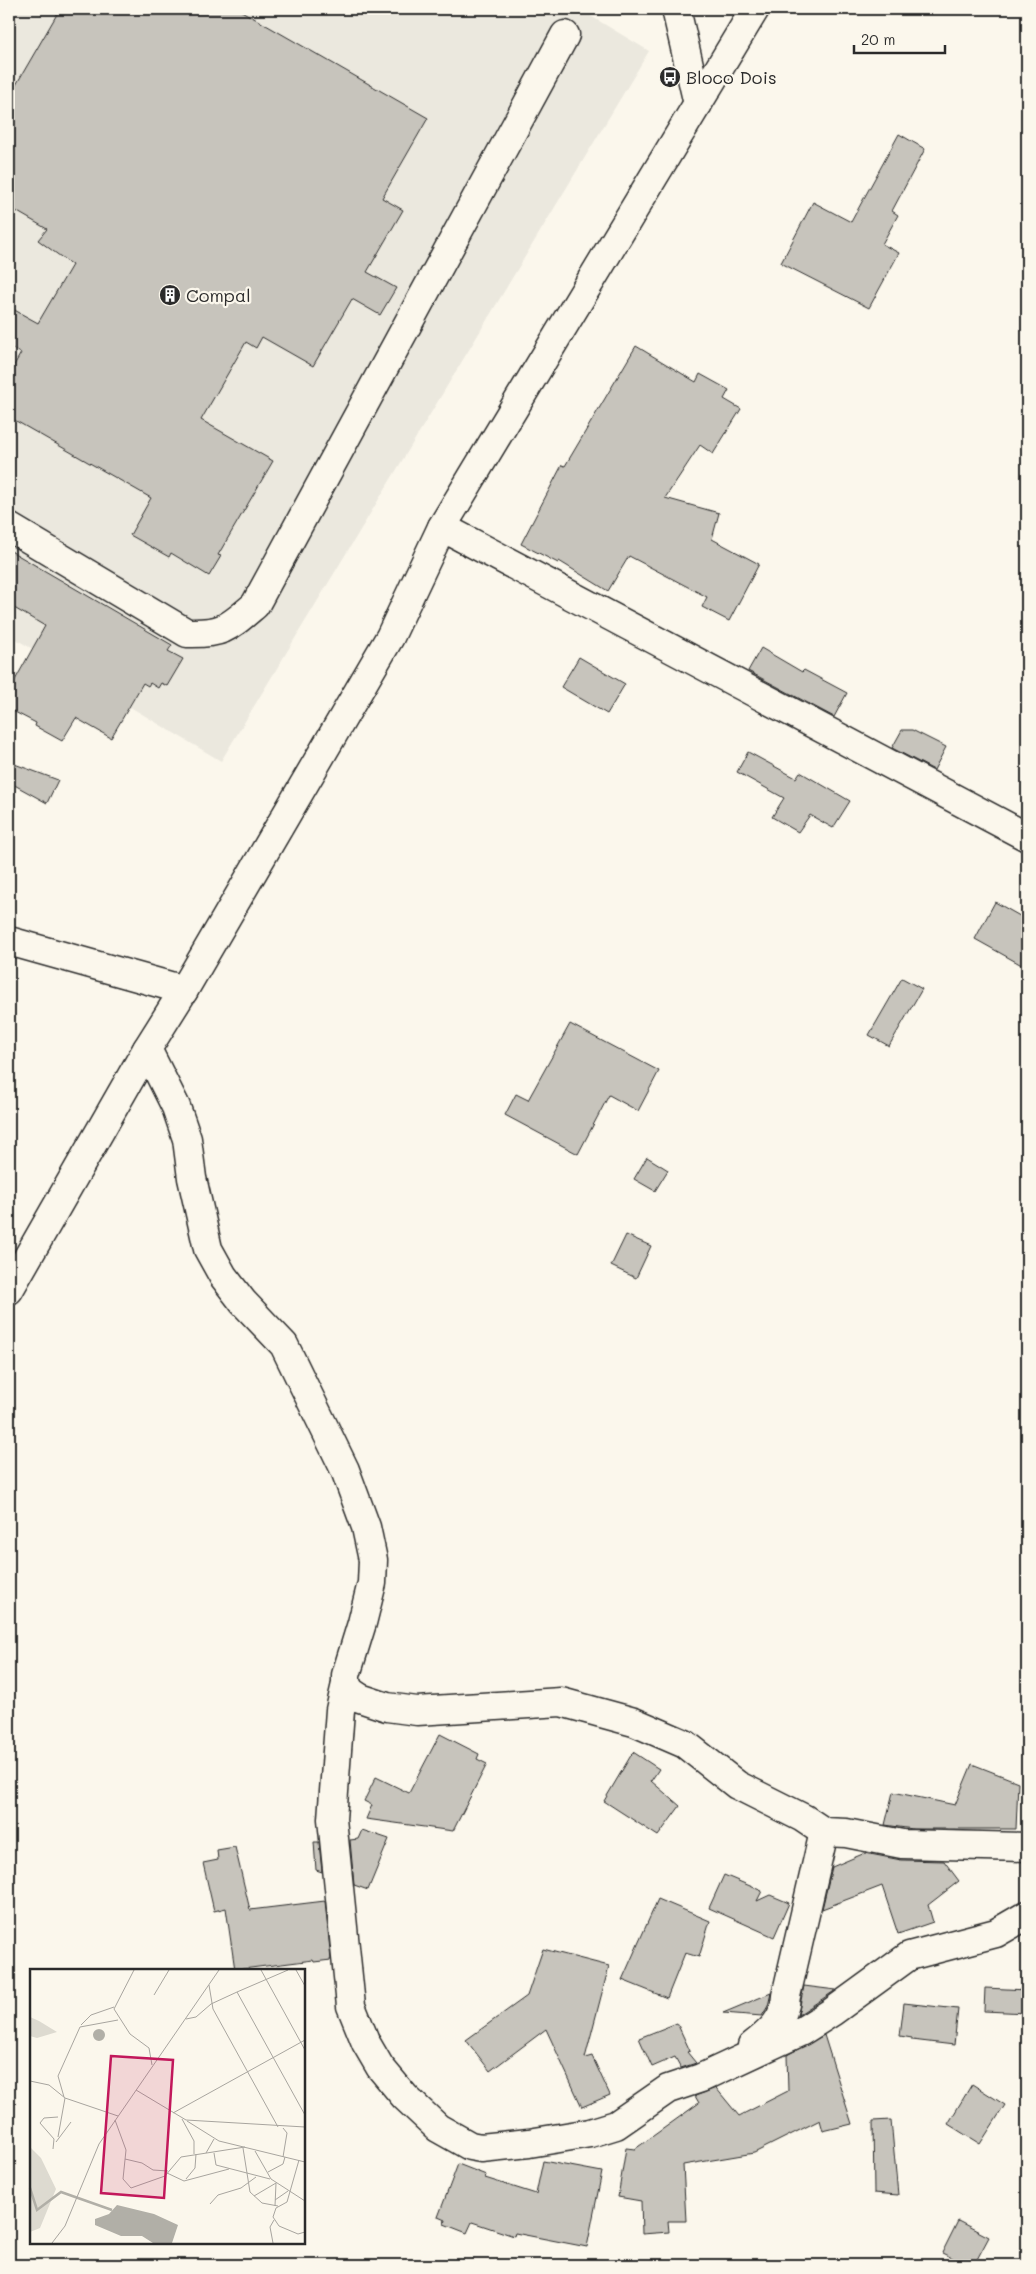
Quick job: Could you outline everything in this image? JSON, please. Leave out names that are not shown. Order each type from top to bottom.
[{"type":"street","points":[[676,9],[698,104]]},
{"type":"street","points":[[9,1290],[146,1049],[184,990],[390,637],[442,527],[755,9]]},
{"type":"street","points":[[9,527],[187,633],[211,634],[232,624],[247,611],[260,596],[565,35]]},
{"type":"street","points":[[442,527],[1027,838]]},
{"type":"street","points":[[9,941],[184,990]]},
{"type":"street","points":[[146,1049],[176,1107],[187,1139],[198,1205],[208,1249],[223,1276],[242,1302],[284,1345],[345,1470],[366,1527],[373,1560],[372,1583],[346,1675],[346,1684],[340,1710],[332,1819],[351,2006],[366,2043],[380,2067],[405,2097],[438,2128],[470,2146],[490,2149],[590,2133],[616,2125],[668,2089],[701,2078],[802,2031],[832,2012],[909,1956],[996,1933],[1027,1915]]},
{"type":"street","points":[[346,1684],[351,1692],[360,1698],[387,1707],[417,1711],[562,1702],[634,1722],[685,1744],[737,1785],[803,1818],[824,1832],[902,1844],[1027,1847]]},
{"type":"street","points":[[732,2063],[771,2031],[785,2011],[786,1996],[824,1832]]},
{"type":"shaded area","points":[[9,9],[579,9],[649,51],[221,761],[9,635]]},
{"type":"building","name":"Compal","points":[[60,9],[238,9],[428,118],[382,198],[403,210],[367,272],[396,288],[380,315],[352,299],[313,366],[262,337],[256,348],[246,342],[201,420],[273,461],[218,555],[221,556],[209,576],[171,553],[169,557],[130,535],[151,498],[9,417],[9,374],[21,353],[9,347],[9,307],[38,323],[72,265],[38,240],[47,229],[9,207],[9,97]]},
{"type":"building","points":[[899,134],[925,149],[892,211],[898,215],[882,244],[899,253],[869,308],[781,263],[813,202],[851,222]]},
{"type":"building","points":[[636,346],[696,382],[700,374],[729,390],[724,399],[741,409],[713,454],[700,445],[665,498],[719,513],[712,539],[759,564],[729,621],[702,607],[707,597],[629,556],[608,591],[559,561],[558,563],[521,544],[562,465],[565,466]]},
{"type":"building","points":[[9,550],[172,645],[168,651],[183,659],[167,686],[161,683],[158,688],[150,683],[148,686],[143,683],[111,738],[76,718],[62,741],[35,726],[36,723],[9,709],[9,691],[45,626],[9,605]]},
{"type":"building","points":[[761,648],[802,672],[804,670],[847,693],[834,717],[748,671]]},
{"type":"building","points":[[579,657],[625,684],[607,714],[561,687]]},
{"type":"building","points":[[902,730],[912,730],[946,747],[934,770],[892,748]]},
{"type":"building","points":[[748,752],[796,778],[800,772],[850,801],[833,828],[810,815],[798,832],[772,817],[784,798],[737,772]]},
{"type":"building","points":[[9,762],[58,780],[47,803],[9,782]]},
{"type":"building","points":[[995,902],[1027,920],[1027,968],[975,939]]},
{"type":"building","points":[[902,978],[922,989],[889,1046],[869,1035]]},
{"type":"building","points":[[570,1024],[659,1071],[638,1111],[609,1095],[578,1154],[505,1115],[516,1094],[528,1100]]},
{"type":"building","points":[[647,1157],[668,1170],[655,1191],[634,1179]]},
{"type":"building","points":[[626,1235],[651,1246],[636,1278],[611,1266]]},
{"type":"building","points":[[440,1734],[479,1754],[477,1759],[487,1764],[453,1831],[366,1819],[372,1805],[364,1801],[376,1777],[409,1793]]},
{"type":"building","points":[[633,1752],[659,1769],[651,1781],[680,1806],[658,1836],[604,1801]]},
{"type":"building","points":[[972,1764],[1018,1782],[1016,1829],[913,1829],[885,1825],[893,1792],[955,1805]]},
{"type":"building","points":[[362,1830],[389,1839],[368,1890],[354,1885],[350,1840],[358,1839]]},
{"type":"building","points":[[314,1842],[319,1842],[322,1872],[316,1870]]},
{"type":"building","points":[[235,1847],[250,1910],[325,1901],[331,1960],[314,1962],[313,1960],[235,1969],[226,1908],[214,1911],[203,1863],[218,1860],[217,1850]]},
{"type":"building","points":[[865,1853],[901,1860],[944,1861],[959,1881],[928,1905],[933,1922],[898,1934],[882,1886],[822,1909],[832,1867]]},
{"type":"building","points":[[724,1875],[762,1891],[757,1901],[770,1895],[789,1903],[774,1937],[709,1908]]},
{"type":"building","points":[[658,1899],[710,1921],[699,1957],[685,1953],[667,1998],[622,1980]]},
{"type":"building","points":[[543,1949],[609,1966],[585,2058],[592,2056],[610,2095],[582,2107],[546,2029],[490,2071],[466,2040],[527,1996]]},
{"type":"building","points":[[804,1986],[836,1990],[798,2015]]},
{"type":"building","points":[[985,1988],[1027,1990],[1027,2013],[984,2011]]},
{"type":"building","points":[[771,1993],[768,2006],[762,2016],[723,2013]]},
{"type":"building","points":[[904,2003],[958,2009],[954,2045],[912,2040],[912,2038],[900,2036]]},
{"type":"building","points":[[677,2023],[690,2051],[687,2052],[696,2063],[681,2068],[675,2057],[652,2067],[639,2038]]},
{"type":"building","points":[[824,2035],[852,2124],[823,2131],[820,2120],[754,2153],[683,2165],[686,2221],[668,2221],[669,2232],[642,2234],[641,2201],[618,2197],[626,2148],[635,2149],[699,2103],[695,2096],[716,2088],[739,2116],[788,2091],[787,2055]]},
{"type":"building","points":[[972,2084],[1005,2105],[980,2144],[948,2124]]},
{"type":"building","points":[[891,2120],[898,2195],[874,2193],[873,2121]]},
{"type":"building","points":[[543,2161],[602,2172],[587,2247],[515,2233],[514,2236],[472,2222],[467,2233],[444,2224],[445,2220],[438,2217],[458,2164],[486,2175],[485,2178],[536,2194]]},
{"type":"building","points":[[958,2221],[989,2237],[974,2265],[967,2265],[942,2253]]},
{"type":"place","name":"Bloco Dois","points":[[670,77]]},
{"type":"place","name":"Compal","points":[[170,295]]}]
